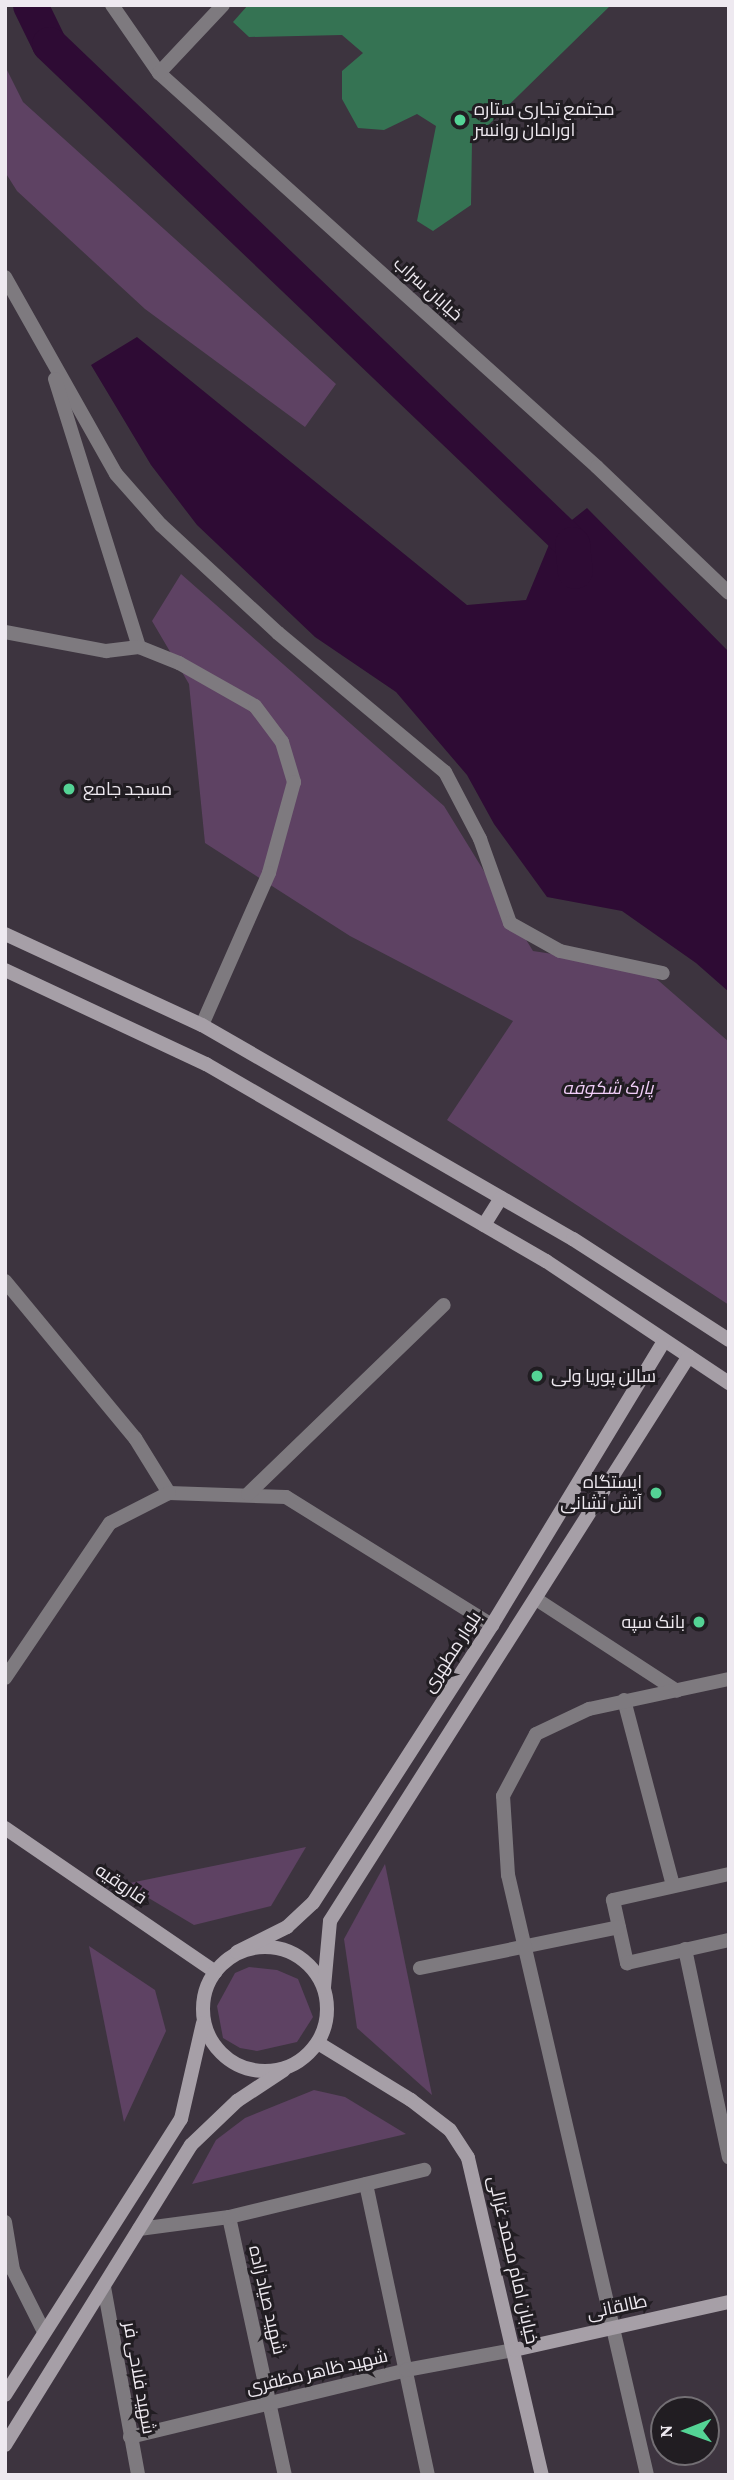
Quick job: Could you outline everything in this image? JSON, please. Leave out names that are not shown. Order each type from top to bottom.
[{"type":"main road","points":[[5,934],[202,1025],[501,1198],[729,1340]]},
{"type":"main road","points":[[5,970],[206,1064],[484,1225],[729,1383]]},
{"type":"main road","points":[[484,1225],[501,1198]]},
{"type":"main road","name":"بلوار مطهری","points":[[237,1952],[288,1927],[313,1903],[492,1625],[664,1341]]},
{"type":"main road","points":[[5,2445],[191,2145],[237,2101],[303,2060],[318,2043],[328,2016],[324,1987],[330,1921],[688,1356]]},
{"type":"main road","name":"فاروقیه","points":[[5,1828],[215,1972]]},
{"type":"main road","points":[[5,2395],[181,2119],[204,2023],[204,1996],[215,1972],[237,1952],[263,1946],[289,1951],[310,1965],[324,1987]]},
{"type":"main road","points":[[204,2023],[225,2058],[243,2068],[284,2070]]},
{"type":"main road","name":"خیابان امام محمد غزالی","points":[[318,2043],[411,2100],[450,2130],[468,2158],[542,2475]]},
{"type":"main road","name":"طالقانی","points":[[514,2350],[729,2302]]},
{"type":"street","name":"خیابان سراب","points":[[112,5],[159,73],[597,467],[729,593]]},
{"type":"street","points":[[159,73],[223,5]]},
{"type":"street","points":[[5,277],[116,474],[161,526],[278,634],[445,772],[480,839],[510,923],[560,951],[663,973]]},
{"type":"street","points":[[46,351],[139,647]]},
{"type":"street","points":[[5,632],[106,651],[139,647],[179,663],[256,706],[282,742],[294,782],[287,822],[270,873],[202,1025]]},
{"type":"street","points":[[5,1281],[135,1438],[169,1493]]},
{"type":"street","points":[[248,1494],[444,1305]]},
{"type":"street","points":[[5,1678],[110,1523],[169,1493],[286,1497],[492,1625]]},
{"type":"street","points":[[536,1599],[677,1690]]},
{"type":"street","points":[[647,2475],[615,2327],[508,1875],[503,1796],[536,1734],[589,1709],[729,1679]]},
{"type":"street","points":[[624,1700],[673,1886]]},
{"type":"street","points":[[729,1874],[613,1900],[627,1962],[729,1940]]},
{"type":"street","points":[[420,1968],[619,1927]]},
{"type":"street","points":[[685,1949],[729,2157]]},
{"type":"street","points":[[139,2230],[229,2217],[424,2170]]},
{"type":"street","points":[[366,2183],[428,2475]]},
{"type":"street","name":"شهید صیاد زاده","points":[[229,2217],[285,2475]]},
{"type":"street","points":[[5,2222],[9,2271],[44,2332]]},
{"type":"street","name":"شهید فلاحی فر","points":[[104,2287],[138,2475]]},
{"type":"street","name":"شهید ظاهر مظفری","points":[[130,2437],[406,2370],[514,2350]]},
{"type":"green space","points":[[5,66],[23,102],[336,384],[305,427],[145,309],[17,191],[5,172]]},
{"type":"green space","name":"پارک شکوفه","points":[[181,574],[444,806],[533,951],[644,968],[729,1042],[729,1305],[447,1120],[513,1021],[350,936],[205,843],[189,684],[152,621]]},
{"type":"green space","points":[[306,1847],[271,1906],[194,1925],[125,1884]]},
{"type":"green space","points":[[385,1864],[432,2095],[357,2028],[344,1939]]},
{"type":"green space","points":[[89,1946],[155,1990],[166,2031],[124,2122]]},
{"type":"green space","points":[[249,1967],[277,1970],[298,1979],[313,2017],[297,2042],[257,2051],[240,2048],[223,2038],[217,2006],[235,1973]]},
{"type":"green space","points":[[314,2090],[345,2097],[406,2134],[192,2184],[216,2140],[245,2118]]},
{"type":"shaded area","points":[[137,337],[467,605],[526,600],[553,535],[587,508],[729,652],[729,992],[696,963],[622,911],[547,897],[494,824],[467,775],[396,692],[315,637],[197,525],[151,465],[91,365]]},
{"type":"building","name":"مجتمع تجاری ستاره اورامان روانسر","points":[[248,5],[611,5],[472,141],[471,205],[433,231],[417,221],[436,126],[417,114],[384,130],[358,128],[342,99],[342,71],[363,53],[342,35],[249,37],[233,22]]},
{"type":"waterway","points":[[30,5],[49,44],[572,544],[575,571]]},
{"type":"place","name":"مجتمع تجاری ستاره اورامان روانسر","points":[[460,120]]},
{"type":"place","name":"مسجد جامع","points":[[69,789]]},
{"type":"place","name":"سالن پوریا ولی","points":[[537,1376]]},
{"type":"place","name":"ایستگاه آتش نشانی","points":[[656,1493]]},
{"type":"place","name":"بانک سپه","points":[[699,1622]]}]
